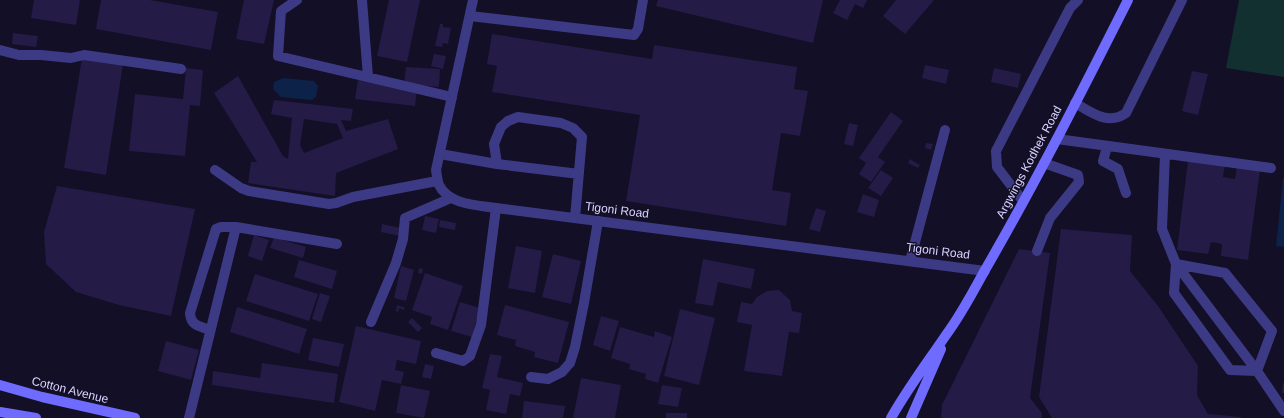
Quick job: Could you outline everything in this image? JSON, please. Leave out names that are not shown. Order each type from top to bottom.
[{"type":"main road","name":"Argwings Kodhek Road","points":[[891,418],[905,393],[947,334],[985,270],[1057,139],[1128,0]]},
{"type":"main road","name":"Argwings Kodhek Road","points":[[911,418],[947,334]]},
{"type":"main road","name":"Cotton Avenue","points":[[0,385],[42,397],[134,418]]},
{"type":"main road","points":[[0,412],[36,418]]},
{"type":"street","points":[[297,0],[281,11],[278,56],[452,97]]},
{"type":"street","points":[[362,0],[368,77]]},
{"type":"street","points":[[215,170],[241,188],[249,191],[321,204],[336,203],[353,197],[438,181],[436,170],[473,0]]},
{"type":"street","points":[[470,16],[634,35],[638,29],[643,0]]},
{"type":"street","points":[[1023,201],[997,167],[996,151],[1070,8],[1078,0]]},
{"type":"street","points":[[1075,103],[1102,118],[1120,117],[1126,113],[1182,0]]},
{"type":"street","points":[[0,50],[19,55],[41,55],[71,58],[84,55],[181,69]]},
{"type":"street","points":[[497,164],[494,144],[501,127],[508,121],[518,117],[561,123],[573,128],[582,137],[575,218]]},
{"type":"street","points":[[910,261],[945,130]]},
{"type":"street","points":[[1057,139],[1107,147],[1271,168]]},
{"type":"street","points":[[1107,147],[1103,161],[1118,169],[1126,193]]},
{"type":"street","points":[[440,154],[497,164],[579,174]]},
{"type":"street","points":[[1165,154],[1162,229],[1176,264],[1257,371],[1284,411]]},
{"type":"street","points":[[1037,251],[1050,218],[1079,182],[1078,175],[1044,163]]},
{"type":"street","name":"Tigoni Road","points":[[438,181],[440,187],[452,198],[464,203],[985,270]]},
{"type":"street","points":[[371,322],[396,263],[403,240],[406,218],[452,198]]},
{"type":"street","points":[[436,353],[463,360],[470,356],[481,325],[496,208]]},
{"type":"street","points":[[531,377],[548,379],[562,372],[570,363],[584,304],[598,221]]},
{"type":"street","points":[[210,330],[195,324],[191,320],[190,313],[216,230],[221,227],[236,227],[337,244]]},
{"type":"street","points":[[189,418],[236,227]]},
{"type":"street","points":[[1176,264],[1225,274],[1272,331],[1257,371]]},
{"type":"street","points":[[1176,264],[1174,293],[1230,370],[1257,371]]},
{"type":"green space","points":[[1239,0],[1284,0],[1284,77],[1226,68]]},
{"type":"water","points":[[283,78],[314,81],[318,86],[316,97],[312,100],[281,97],[273,89],[274,82]]},
{"type":"water","points":[[1284,178],[1284,247],[1276,246]]},
{"type":"building","points":[[34,0],[80,0],[76,25],[31,18]]},
{"type":"building","points":[[101,0],[150,0],[218,12],[211,50],[96,29]]},
{"type":"building","points":[[244,0],[274,0],[264,44],[236,39]]},
{"type":"building","points":[[389,0],[420,0],[407,62],[377,56]]},
{"type":"building","points":[[658,0],[823,0],[813,43],[656,6]]},
{"type":"building","points":[[840,0],[867,0],[863,8],[855,4],[847,20],[833,13]]},
{"type":"building","points":[[896,0],[934,0],[905,34],[883,16]]},
{"type":"building","points":[[440,24],[443,24],[443,27],[451,28],[448,44],[443,43],[442,47],[435,46]]},
{"type":"building","points":[[13,33],[38,36],[36,47],[12,44]]},
{"type":"building","points":[[492,34],[652,59],[654,45],[797,67],[794,89],[808,91],[800,136],[781,133],[772,190],[791,193],[786,226],[626,201],[640,115],[492,92],[497,66],[487,64]]},
{"type":"building","points":[[434,54],[446,56],[443,69],[431,66]]},
{"type":"building","points":[[82,58],[123,64],[106,175],[64,168]]},
{"type":"building","points":[[925,65],[949,70],[946,84],[922,78]]},
{"type":"building","points":[[406,67],[440,69],[439,87],[404,84]]},
{"type":"building","points":[[186,68],[203,70],[200,106],[190,105],[185,156],[129,151],[135,94],[183,99]]},
{"type":"building","points":[[994,68],[1021,74],[1018,88],[991,82]]},
{"type":"building","points":[[1192,71],[1208,74],[1198,115],[1182,111]]},
{"type":"building","points":[[238,76],[283,156],[288,159],[292,118],[271,114],[274,100],[353,109],[351,121],[341,120],[346,131],[388,119],[398,149],[336,173],[335,196],[248,183],[251,162],[257,162],[214,93]],"holes":[[[304,119],[337,124],[343,138],[304,153],[300,145]]]},
{"type":"building","points":[[358,80],[417,87],[415,106],[355,99]]},
{"type":"building","points":[[891,112],[903,121],[878,157],[885,162],[871,182],[859,174],[866,163],[859,158]]},
{"type":"building","points":[[849,123],[858,125],[853,146],[844,144]]},
{"type":"building","points":[[926,143],[933,144],[931,150],[925,148]]},
{"type":"building","points":[[910,159],[920,165],[918,168],[908,163]]},
{"type":"building","points":[[1188,161],[1225,165],[1223,177],[1235,179],[1237,167],[1260,170],[1248,260],[1221,256],[1222,244],[1211,242],[1208,254],[1177,250]]},
{"type":"building","points":[[881,170],[893,178],[881,196],[868,188]]},
{"type":"building","points":[[57,186],[195,209],[171,316],[119,305],[76,292],[46,264],[44,232]]},
{"type":"building","points":[[863,194],[879,200],[874,217],[857,212]]},
{"type":"building","points":[[816,208],[826,211],[820,232],[809,229]]},
{"type":"building","points":[[425,216],[439,219],[436,233],[422,230]]},
{"type":"building","points":[[440,220],[456,223],[455,230],[439,227]]},
{"type":"building","points":[[382,224],[401,228],[400,236],[381,232]]},
{"type":"building","points":[[1061,229],[1132,235],[1130,271],[1158,306],[1198,366],[1197,395],[1208,414],[1241,418],[1052,418],[1039,397]]},
{"type":"building","points":[[254,235],[269,240],[262,261],[248,256]]},
{"type":"building","points":[[274,237],[306,247],[303,258],[270,248]]},
{"type":"building","points":[[516,246],[542,251],[535,293],[508,288]]},
{"type":"building","points":[[1019,249],[1050,253],[1030,398],[1042,413],[1042,418],[941,418],[942,405]]},
{"type":"building","points":[[553,254],[581,261],[571,304],[542,297]]},
{"type":"building","points":[[703,259],[755,269],[751,289],[718,282],[713,306],[695,303]]},
{"type":"building","points":[[299,260],[337,271],[332,289],[294,277]]},
{"type":"building","points":[[401,266],[414,270],[406,301],[394,298]]},
{"type":"building","points":[[419,268],[423,269],[422,274],[418,273]]},
{"type":"building","points":[[425,273],[463,286],[448,330],[430,324],[432,317],[412,310]]},
{"type":"building","points":[[255,274],[318,294],[309,321],[246,301]]},
{"type":"building","points":[[779,290],[790,300],[792,311],[802,313],[799,333],[789,332],[782,376],[744,371],[752,325],[737,322],[741,302],[752,304],[757,297],[767,291]]},
{"type":"building","points":[[320,293],[330,296],[321,322],[312,319]]},
{"type":"building","points":[[460,302],[480,308],[472,337],[451,331]]},
{"type":"building","points":[[397,305],[405,308],[404,310],[399,308],[398,312],[396,311]]},
{"type":"building","points":[[505,305],[569,322],[558,363],[534,357],[535,352],[515,346],[516,340],[497,335]]},
{"type":"building","points":[[237,307],[307,329],[299,354],[230,332]]},
{"type":"building","points":[[680,309],[715,318],[699,385],[664,376]]},
{"type":"building","points":[[601,316],[619,321],[610,351],[593,345]]},
{"type":"building","points":[[412,318],[422,328],[418,332],[408,322]]},
{"type":"building","points":[[356,326],[421,341],[416,364],[397,360],[395,370],[404,372],[401,384],[382,380],[375,411],[339,402]]},
{"type":"building","points":[[620,327],[654,337],[655,331],[672,337],[658,383],[645,379],[646,374],[629,369],[630,364],[611,358]]},
{"type":"building","points":[[313,338],[344,344],[339,367],[308,360]]},
{"type":"building","points":[[166,341],[199,350],[191,380],[158,371]]},
{"type":"building","points":[[490,354],[502,356],[497,377],[523,383],[520,396],[510,394],[506,414],[486,410],[490,390],[482,388]]},
{"type":"building","points":[[262,363],[338,374],[334,403],[212,385],[213,371],[260,378]]},
{"type":"building","points":[[425,364],[434,366],[431,379],[422,377]]},
{"type":"building","points":[[581,378],[621,385],[615,418],[573,418]]},
{"type":"building","points":[[1283,383],[1284,393],[1282,393]]},
{"type":"building","points":[[401,385],[430,391],[424,418],[396,413]]},
{"type":"building","points":[[662,385],[682,388],[678,407],[658,404]]},
{"type":"building","points":[[524,401],[565,406],[563,418],[522,418]]},
{"type":"building","points":[[666,413],[687,413],[687,418],[666,418]]}]
